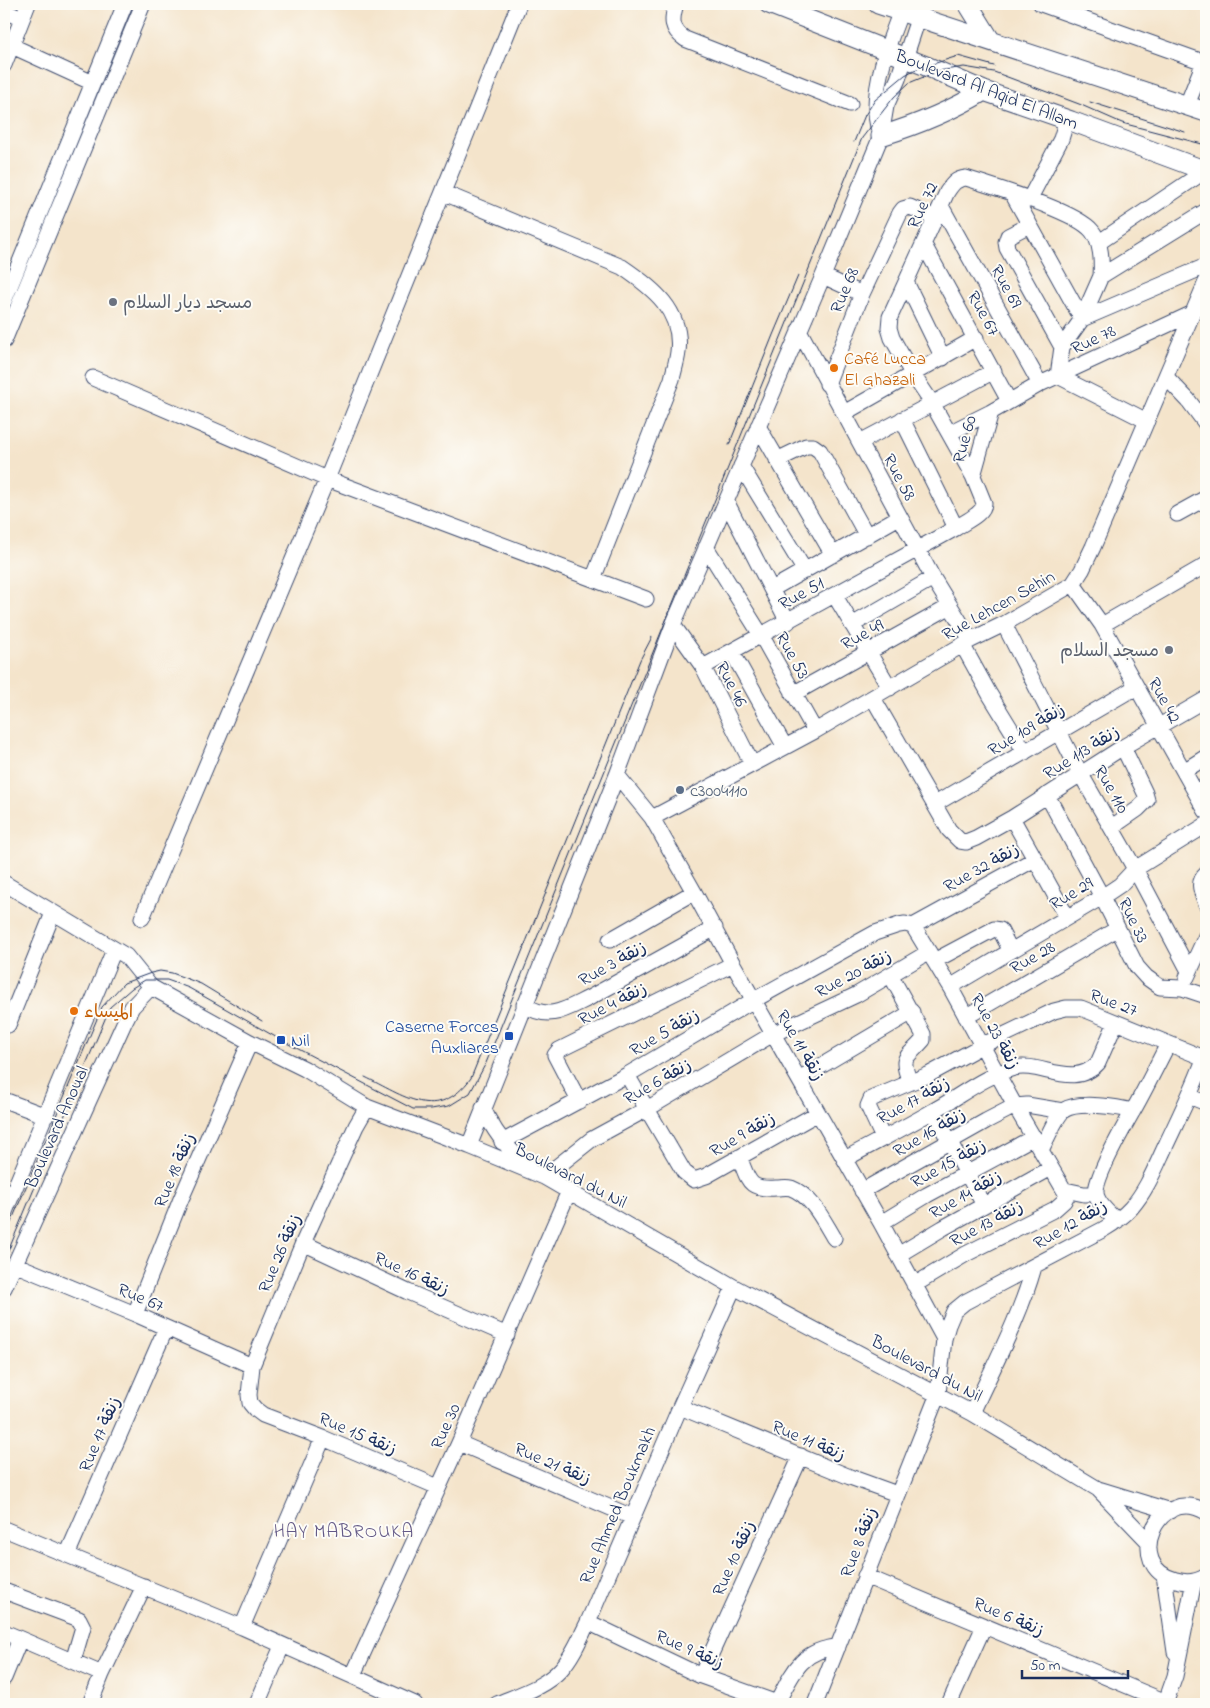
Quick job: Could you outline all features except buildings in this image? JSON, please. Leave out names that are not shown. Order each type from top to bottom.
[{"type":"main road","name":"Boulevard Al Aqid El Allam","points":[[770,4],[984,91],[1067,119],[1206,171]]},
{"type":"main road","points":[[878,4],[921,10],[991,41],[1206,112]]},
{"type":"main road","points":[[968,4],[991,41]]},
{"type":"main road","points":[[881,136],[930,119],[984,91]]},
{"type":"street","points":[[4,65],[28,4]]},
{"type":"street","points":[[4,301],[9,273],[93,83],[125,4]]},
{"type":"street","points":[[4,341],[143,4]]},
{"type":"street","points":[[142,918],[328,480],[519,4]]},
{"type":"street","points":[[676,4],[672,17],[674,27],[678,34],[685,39],[850,104]]},
{"type":"street","points":[[1051,5],[1205,62],[1187,106]]},
{"type":"street","points":[[881,136],[876,119],[875,100],[886,51],[902,8]]},
{"type":"street","points":[[469,1146],[617,775],[674,625],[881,136],[886,106],[906,59],[921,10]]},
{"type":"street","points":[[4,11],[22,19]]},
{"type":"street","points":[[12,46],[93,83]]},
{"type":"street","points":[[1029,200],[1061,139],[1067,119]]},
{"type":"street","points":[[1147,421],[1058,376],[1062,347],[1082,319],[1101,276],[1098,243],[1206,171]]},
{"type":"street","name":"Rue 72","points":[[913,375],[892,338],[889,328],[890,317],[938,212],[952,184],[958,179],[966,178],[1012,194],[1084,223],[1098,243]]},
{"type":"street","points":[[444,193],[622,267],[642,280],[661,297],[672,315],[677,330],[678,351],[672,379],[593,579]]},
{"type":"street","points":[[1012,194],[1082,319]]},
{"type":"street","name":"Rue 68","points":[[827,384],[862,294],[900,213],[903,209],[910,207],[938,212]]},
{"type":"street","points":[[1101,276],[1206,211]]},
{"type":"street","name":"Rue 69","points":[[938,212],[1040,384]]},
{"type":"street","points":[[1029,224],[1008,236],[1007,248],[1062,347]]},
{"type":"street","name":"Rue 67","points":[[924,245],[1010,401]]},
{"type":"street","points":[[1082,319],[1206,266]]},
{"type":"street","points":[[9,273],[29,281]]},
{"type":"street","points":[[823,276],[862,294]]},
{"type":"street","points":[[906,282],[943,358]]},
{"type":"street","name":"Rue Lehcen Sehin","points":[[652,818],[815,731],[1073,584],[1093,547],[1206,282]]},
{"type":"street","name":"Rue 78","points":[[1010,401],[1040,384],[1193,313]]},
{"type":"street","name":"Rue 58","points":[[799,330],[949,607],[990,695],[1025,752]]},
{"type":"street","points":[[844,413],[976,338]]},
{"type":"street","points":[[860,442],[994,370]]},
{"type":"street","points":[[913,375],[932,403],[973,476]]},
{"type":"street","points":[[1166,377],[1188,400],[1206,424]]},
{"type":"street","points":[[93,378],[328,480],[646,600]]},
{"type":"street","name":"Rue 60","points":[[917,549],[956,528],[984,507],[973,476],[991,412],[1010,401]]},
{"type":"street","points":[[949,433],[991,412]]},
{"type":"street","points":[[902,419],[956,528]]},
{"type":"street","points":[[758,426],[833,555]]},
{"type":"street","points":[[777,460],[806,446],[813,446],[820,451],[867,536]]},
{"type":"street","points":[[741,466],[805,571]]},
{"type":"street","points":[[1177,514],[1206,498]]},
{"type":"street","name":"Rue 53","points":[[726,501],[788,622]]},
{"type":"street","points":[[772,589],[900,517]]},
{"type":"street","name":"Rue 53","points":[[706,547],[760,635],[815,731]]},
{"type":"street","name":"Rue 51","points":[[703,668],[917,549]]},
{"type":"street","points":[[1102,625],[1206,565]]},
{"type":"street","points":[[852,625],[933,578]]},
{"type":"street","name":"Rue 42","points":[[1073,584],[1102,625],[1158,728],[1206,810]]},
{"type":"street","points":[[835,596],[890,688]]},
{"type":"street","name":"Rue 49","points":[[793,694],[949,607]]},
{"type":"street","name":"Rue 110","points":[[1004,624],[1080,773],[1135,868],[1190,971]]},
{"type":"street","name":"Rue 46","points":[[674,625],[703,668],[752,764]]},
{"type":"street","points":[[732,652],[785,747]]},
{"type":"street","name":"Rue 109 زنقة","points":[[935,804],[1136,687]]},
{"type":"street","points":[[874,698],[935,804]]},
{"type":"street","name":"Rue 113 زنقة","points":[[935,804],[949,830],[960,841],[966,842],[1012,818],[1080,773],[1206,699]]},
{"type":"street","points":[[1112,827],[1138,809],[1147,800],[1146,793],[1123,747]]},
{"type":"street","points":[[1184,771],[1206,757]]},
{"type":"street","name":"Rue 11 زنقة","points":[[617,775],[652,818],[881,1223],[944,1339]]},
{"type":"street","name":"Rue 33","points":[[1046,795],[1102,897],[1137,967],[1146,977],[1160,987],[1182,988],[1206,996]]},
{"type":"street","points":[[1012,818],[1035,859]]},
{"type":"street","name":"Rue 29","points":[[950,988],[1102,897],[1120,885],[1135,868],[1206,825]]},
{"type":"street","name":"Rue 32 زنقة","points":[[913,926],[1035,859],[1067,917]]},
{"type":"street","points":[[1206,874],[1201,880],[1200,885],[1206,904]]},
{"type":"street","name":"Boulevard du Nil","points":[[4,883],[126,956],[151,987],[250,1042],[305,1069],[367,1106],[544,1177],[734,1287],[972,1412],[1098,1489],[1170,1511]]},
{"type":"street","points":[[610,940],[694,892]]},
{"type":"street","points":[[8,1025],[54,913]]},
{"type":"street","points":[[754,1000],[875,933],[899,925],[913,926]]},
{"type":"street","name":"Rue 23 زنقة","points":[[913,926],[1065,1190]]},
{"type":"street","name":"Rue 3 زنقة","points":[[524,1005],[536,1012],[544,1013],[556,1012],[572,1006],[715,928]]},
{"type":"street","name":"Rue 20 زنقة","points":[[794,1024],[856,995],[891,976],[994,929],[1000,930],[1011,951]]},
{"type":"street","name":"Rue 28","points":[[966,1017],[1117,929]]},
{"type":"street","points":[[1182,988],[1206,936]]},
{"type":"street","name":"Boulevard Anoual","points":[[4,1214],[114,950]]},
{"type":"street","name":"Rue 4 زنقة","points":[[579,1101],[555,1055],[559,1050],[733,964]]},
{"type":"street","points":[[891,976],[924,1037],[904,1060],[904,1067],[910,1082]]},
{"type":"street","name":"Boulevard Anoual","points":[[4,1288],[132,1007],[151,987]]},
{"type":"street","name":"Rue 5 زنقة","points":[[684,1172],[627,1075],[754,1000]]},
{"type":"street","name":"Rue 27","points":[[883,1138],[868,1106],[868,1102],[874,1097],[928,1075],[983,1045],[1054,1011],[1066,1008],[1082,1008],[1168,1044],[1205,1056]]},
{"type":"street","points":[[799,1079],[912,1012]]},
{"type":"street","name":"Rue 17 زنقة","points":[[845,1160],[998,1073],[1022,1067],[1067,1075],[1086,1072],[1098,1063],[1116,1022]]},
{"type":"street","name":"Rue 6 زنقة","points":[[544,1177],[592,1139],[647,1109],[773,1034],[794,1024]]},
{"type":"street","name":"Rue 18 زنقة","points":[[135,1314],[180,1199],[250,1042]]},
{"type":"street","points":[[1117,1221],[1102,1206],[1096,1193],[1101,1176],[1125,1123],[1168,1044]]},
{"type":"street","name":"Rue 12 زنقة","points":[[954,1311],[965,1302],[1034,1267],[1117,1221],[1131,1208],[1142,1193],[1158,1163],[1205,1056]]},
{"type":"street","points":[[502,1142],[627,1075]]},
{"type":"street","points":[[1189,1096],[1206,1103]]},
{"type":"street","points":[[4,1100],[46,1116]]},
{"type":"street","points":[[1015,1106],[1027,1105],[1063,1111],[1095,1105],[1133,1111]]},
{"type":"street","name":"Rue 26 زنقة","points":[[263,1415],[250,1403],[252,1366],[303,1243],[356,1126],[367,1106]]},
{"type":"street","name":"Rue 16 زنقة","points":[[862,1191],[1015,1106]]},
{"type":"street","points":[[483,1108],[489,1122],[502,1142],[518,1158],[544,1177]]},
{"type":"street","points":[[933,1111],[984,1205]]},
{"type":"street","points":[[1038,1144],[1063,1111]]},
{"type":"street","name":"Rue 9 زنقة","points":[[684,1172],[690,1178],[700,1179],[818,1113]]},
{"type":"street","name":"Rue 15 زنقة","points":[[881,1223],[967,1173],[1038,1144]]},
{"type":"street","points":[[739,1158],[751,1184],[761,1189],[789,1187],[802,1194],[820,1214],[834,1238]]},
{"type":"street","name":"Rue 14 زنقة","points":[[898,1255],[1051,1168]]},
{"type":"street","points":[[1065,1190],[1084,1194],[1096,1193]]},
{"type":"street","name":"Rue 13 زنقة","points":[[914,1284],[966,1254],[1055,1209],[1067,1197],[1065,1190]]},
{"type":"street","name":"Rue 30","points":[[353,1675],[459,1442],[569,1191]]},
{"type":"street","name":"Rue 16 زنقة","points":[[303,1243],[506,1335]]},
{"type":"street","name":"Rue 67","points":[[14,1264],[135,1314],[252,1366]]},
{"type":"street","points":[[972,1412],[1020,1308],[1030,1284],[1034,1267]]},
{"type":"street","name":"Rue Ahmed Boukmakh","points":[[497,1704],[552,1678],[562,1669],[571,1656],[588,1622],[632,1517],[734,1287]]},
{"type":"street","name":"Rue 8 زنقة","points":[[815,1704],[938,1394],[944,1339],[954,1311]]},
{"type":"street","name":"Rue 17 زنقة","points":[[67,1555],[166,1328]]},
{"type":"street","name":"Rue 11 زنقة","points":[[680,1407],[850,1477],[897,1494]]},
{"type":"street","name":"Rue 15 زنقة","points":[[263,1415],[323,1438],[438,1487]]},
{"type":"street","points":[[242,1627],[323,1438]]},
{"type":"street","name":"Rue 21 زنقة","points":[[459,1442],[632,1517]]},
{"type":"street","name":"Rue 10 زنقة","points":[[701,1676],[801,1456]]},
{"type":"street","name":"Boulevard du Nil","points":[[1098,1489],[1149,1542]]},
{"type":"street","points":[[1166,1703],[1175,1676],[1177,1661],[1200,1579],[1183,1582],[1173,1580],[1164,1575],[1152,1560],[1149,1551],[1150,1534],[1158,1520],[1170,1511],[1180,1507],[1190,1507],[1205,1511]]},
{"type":"street","points":[[4,1529],[242,1627],[415,1704]]},
{"type":"street","points":[[1164,1575],[1177,1661]]},
{"type":"street","name":"Rue 6 زنقة","points":[[865,1576],[1166,1703]]},
{"type":"street","points":[[90,1704],[102,1674],[144,1586]]},
{"type":"street","points":[[4,1591],[79,1619],[83,1627],[73,1662]]},
{"type":"street","name":"Rue 9 زنقة","points":[[588,1622],[744,1698],[778,1704]]},
{"type":"street","points":[[949,1704],[984,1626]]},
{"type":"street","points":[[4,1632],[102,1674]]},
{"type":"street","points":[[4,1678],[20,1639]]},
{"type":"street","points":[[257,1704],[282,1646]]},
{"type":"street","points":[[778,1704],[793,1672],[800,1663],[816,1652],[826,1648],[838,1647]]},
{"type":"tram line","points":[[854,142],[865,115],[875,100],[905,75],[914,70],[958,56],[994,66]]},
{"type":"tram line","points":[[4,1261],[110,1007],[132,988],[145,980],[167,980],[189,988],[281,1040],[413,1109],[449,1106],[470,1093],[486,1063],[862,138],[894,97],[909,83],[938,71],[964,67],[994,72],[1079,104],[1122,123],[1206,145]]},
{"type":"tram line","points":[[1090,102],[1185,132]]},
{"type":"tram line","points":[[729,445],[798,276]]},
{"type":"tram line","points":[[365,1077],[406,1097],[420,1102],[433,1103],[445,1100],[458,1092],[471,1078],[640,660],[652,637]]},
{"type":"tram line","points":[[4,1239],[102,1007],[124,983],[160,971],[172,973],[201,984],[262,1021]]},
{"type":"place","name":"مسجد ديار السلام","points":[[113,302]]},
{"type":"place","name":"Café Lucca El Ghazali","points":[[834,368]]},
{"type":"place","name":"مسجد السلام","points":[[1169,650]]},
{"type":"place","name":"c3004110","points":[[680,790]]},
{"type":"place","name":"الميساء","points":[[74,1011]]},
{"type":"place","name":"Caserne Forces Auxliares","points":[[509,1036]]},
{"type":"place","name":"Nil","points":[[281,1040]]},
{"type":"district","name":"HAY MABROUKA","points":[[344,1530]]}]
